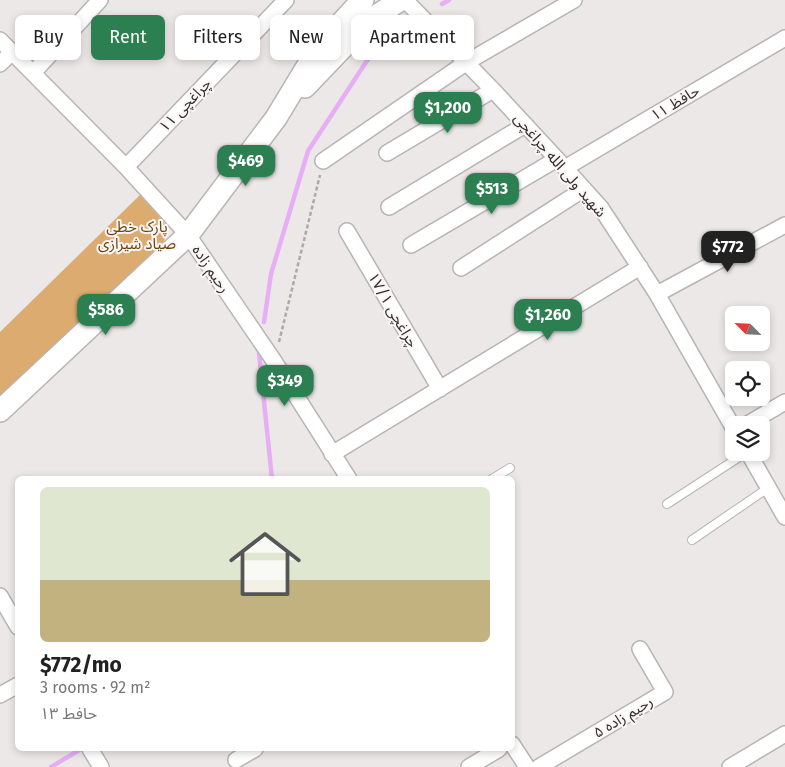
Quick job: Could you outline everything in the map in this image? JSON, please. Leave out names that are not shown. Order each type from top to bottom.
[{"type":"main road","points":[[0,411],[188,235],[276,118],[319,47],[363,0]]},
{"type":"main road","points":[[276,118],[368,21],[403,0]]},
{"type":"street","points":[[33,73],[100,0]]},
{"type":"street","name":"چراغچی ۱۱","points":[[126,167],[286,0]]},
{"type":"street","name":"شهید ولی الله چراغچی","points":[[403,0],[493,90],[601,208],[657,294],[727,416]]},
{"type":"street","points":[[323,161],[466,62],[574,0]]},
{"type":"street","name":"حافظ ۱۱","points":[[410,245],[561,164],[785,38]]},
{"type":"street","name":"رحیم زاده","points":[[0,40],[126,167],[188,235],[263,344],[347,476]]},
{"type":"street","points":[[0,64],[12,52]]},
{"type":"street","points":[[387,153],[493,90]]},
{"type":"street","points":[[389,207],[525,124]]},
{"type":"street","points":[[461,268],[584,189]]},
{"type":"street","points":[[657,294],[785,225]]},
{"type":"street","name":"چراغچی ۱۷/۱","points":[[347,231],[440,390]]},
{"type":"street","points":[[332,454],[640,267]]},
{"type":"street","points":[[761,416],[785,402]]},
{"type":"street","points":[[753,461],[785,517]]},
{"type":"street","points":[[0,596],[15,622]]},
{"type":"street","name":"رحیم زاده ۵","points":[[539,767],[665,692],[640,649]]},
{"type":"street","points":[[0,695],[15,687]]},
{"type":"street","points":[[730,767],[785,734]]},
{"type":"street","points":[[515,749],[527,767]]},
{"type":"street","points":[[91,751],[101,767]]},
{"type":"street","points":[[236,760],[252,751]]},
{"type":"street","points":[[469,767],[496,751]]},
{"type":"lane","points":[[668,504],[734,461]]},
{"type":"lane","points":[[497,476],[510,468]]},
{"type":"lane","points":[[692,540],[768,488]]},
{"type":"path","points":[[274,361],[323,161]]},
{"type":"green space","name":"پارک خطی صیاد شیرازی","points":[[141,194],[165,224],[164,247],[0,403],[0,332]]},
{"type":"waterway","points":[[442,4],[449,0]]},
{"type":"waterway","points":[[264,322],[271,274],[308,151],[367,60]]},
{"type":"waterway","points":[[259,353],[272,476]]},
{"type":"waterway","points":[[51,767],[78,751]]}]
